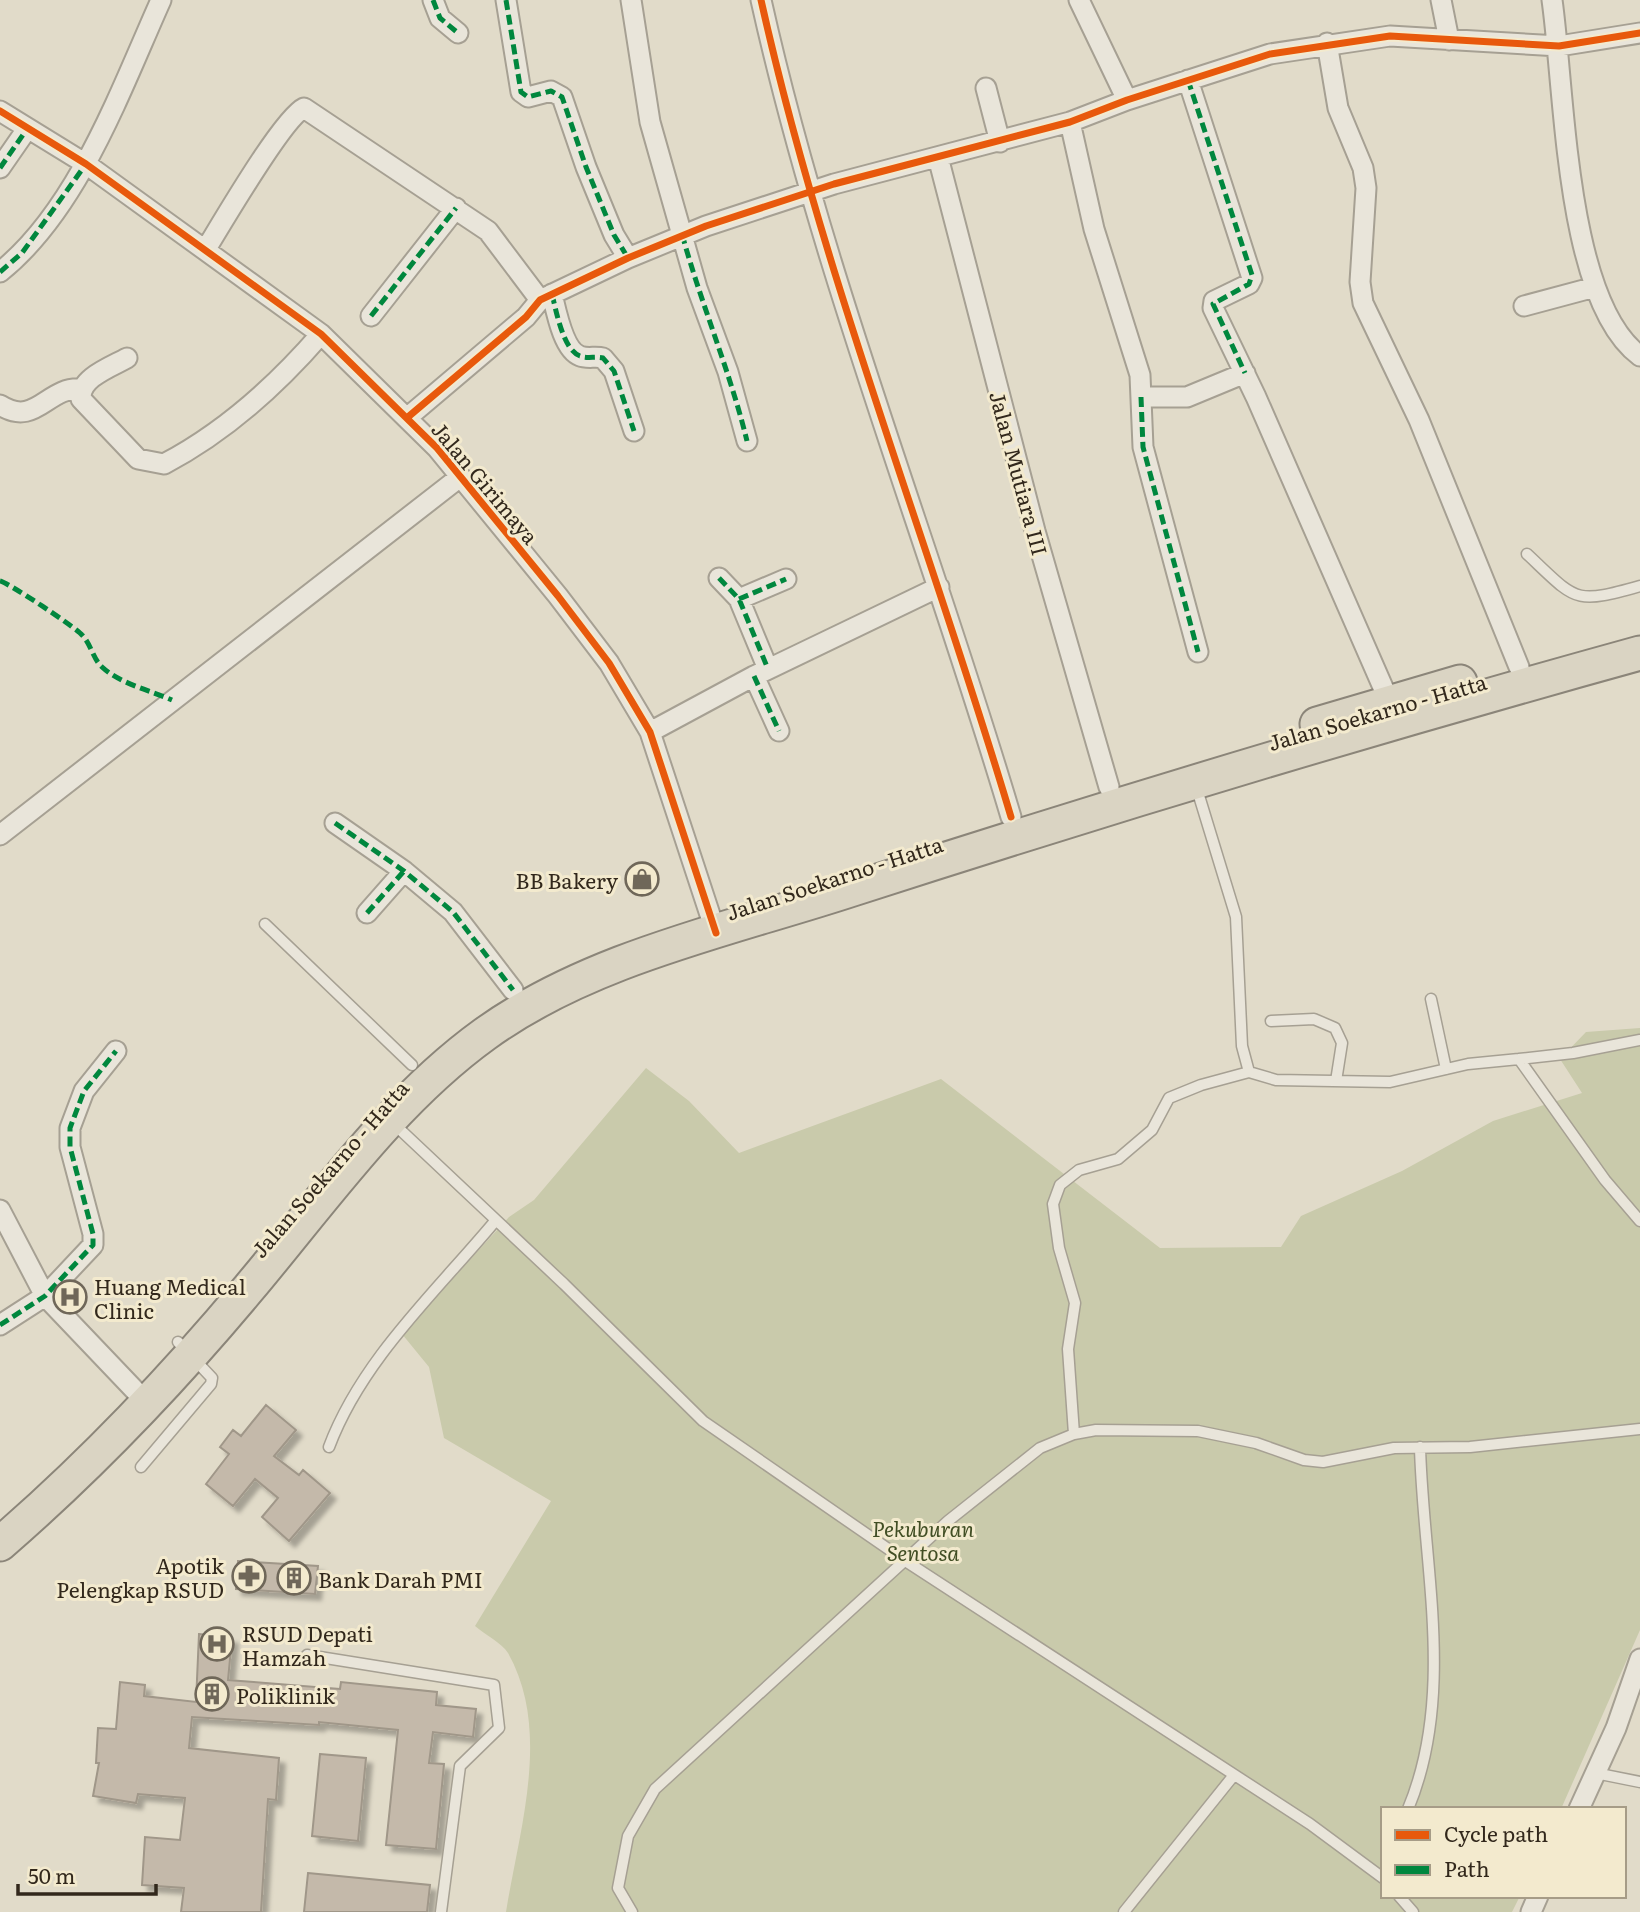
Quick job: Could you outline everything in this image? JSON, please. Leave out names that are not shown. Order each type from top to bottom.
[{"type":"highway","name":"Jalan Soekarno - Hatta","points":[[185,1348],[412,1065],[453,1030],[513,990],[588,954],[713,922],[1195,783],[1579,661],[1640,636]]},
{"type":"highway","name":"Jalan Soekarno - Hatta","points":[[0,1544],[39,1510],[390,1120],[447,1064],[486,1033],[542,998],[713,922],[1011,817],[1230,753],[1389,701],[1519,667],[1640,653]]},
{"type":"highway","name":"Jalan Soekarno - Hatta","points":[[0,1520],[141,1395]]},
{"type":"street","points":[[0,272],[22,253],[86,164],[161,0]]},
{"type":"street","points":[[433,0],[440,18],[458,33]]},
{"type":"street","points":[[506,0],[521,92],[528,97],[551,90],[562,97],[590,178],[614,235],[628,258]]},
{"type":"street","points":[[631,0],[644,97],[697,288],[738,402],[747,441]]},
{"type":"street","points":[[761,0],[809,193],[872,391],[939,587],[1011,817]]},
{"type":"street","points":[[1079,0],[1127,100]]},
{"type":"street","points":[[1441,0],[1449,40]]},
{"type":"street","points":[[1552,0],[1576,207],[1595,287],[1614,329],[1640,356]]},
{"type":"street","points":[[408,417],[546,297],[682,234],[809,193],[1070,122],[1127,100],[1270,54],[1327,43],[1390,36],[1559,46],[1640,33]]},
{"type":"street","points":[[1327,43],[1338,108],[1365,178],[1360,282],[1363,303],[1419,420],[1519,667]]},
{"type":"street","points":[[1188,80],[1252,275],[1249,284],[1213,304],[1389,701]]},
{"type":"street","points":[[986,88],[1000,142]]},
{"type":"street","points":[[206,249],[280,135],[295,114],[304,108],[488,231],[546,297],[573,352],[585,357],[603,358],[614,371],[635,431]]},
{"type":"street","name":"Jalan Girimaya","points":[[0,111],[86,164],[321,334],[408,417],[558,596],[609,663],[650,732],[713,922]]},
{"type":"street","points":[[1070,122],[1094,229],[1140,375],[1143,447],[1198,652]]},
{"type":"street","points":[[0,168],[27,129]]},
{"type":"street","name":"Jalan Mutiara III","points":[[937,157],[1035,531],[1108,788]]},
{"type":"street","points":[[372,316],[456,208]]},
{"type":"street","points":[[1524,306],[1595,287]]},
{"type":"street","points":[[127,358],[86,382],[81,389],[84,405],[138,459],[149,464],[164,464],[240,414],[281,379],[321,334]]},
{"type":"street","points":[[1141,397],[1187,397],[1245,373]]},
{"type":"street","points":[[0,405],[12,412],[27,412],[63,390],[81,389]]},
{"type":"street","points":[[0,835],[460,477]]},
{"type":"street","points":[[719,578],[739,599],[779,730]]},
{"type":"street","points":[[739,599],[786,579]]},
{"type":"street","points":[[650,732],[761,673],[939,587]]},
{"type":"street","points":[[335,823],[404,871],[453,912],[513,990]]},
{"type":"street","points":[[367,913],[404,871]]},
{"type":"street","points":[[0,1325],[45,1296],[93,1245],[93,1234],[69,1138],[84,1091],[116,1051]]},
{"type":"street","points":[[0,1210],[45,1296],[141,1395]]},
{"type":"street","points":[[1580,1807],[1634,1682],[1640,1659]]},
{"type":"lane","points":[[1527,554],[1564,589],[1583,598],[1595,599],[1640,586]]},
{"type":"lane","points":[[1195,783],[1236,917],[1242,1046],[1249,1072]]},
{"type":"lane","points":[[265,924],[412,1065]]},
{"type":"lane","points":[[1432,999],[1446,1069]]},
{"type":"lane","points":[[1271,1021],[1314,1019],[1335,1028],[1342,1043],[1336,1081]]},
{"type":"lane","points":[[1074,1434],[1068,1349],[1075,1303],[1059,1248],[1054,1205],[1060,1185],[1079,1170],[1118,1159],[1152,1130],[1169,1098],[1201,1085],[1249,1072],[1276,1080],[1390,1082],[1446,1069],[1573,1054],[1640,1040]]},
{"type":"lane","points":[[1519,1059],[1605,1180],[1640,1221]]},
{"type":"lane","points":[[390,1120],[703,1421],[907,1562],[1381,1874]]},
{"type":"lane","points":[[329,1447],[356,1393],[385,1349],[496,1220]]},
{"type":"lane","points":[[141,1466],[211,1384],[212,1378],[185,1348]]},
{"type":"lane","points":[[632,1912],[618,1888],[628,1836],[655,1788],[907,1562],[948,1521],[1040,1448],[1074,1434],[1096,1430],[1160,1428],[1198,1431],[1256,1443],[1304,1460],[1323,1462],[1394,1448],[1470,1447],[1640,1429]]},
{"type":"lane","points":[[1409,1807],[1428,1731],[1435,1628],[1421,1499],[1420,1447]]},
{"type":"lane","points":[[307,1654],[494,1685],[499,1728],[460,1766],[441,1912]]},
{"type":"lane","points":[[1595,1773],[1640,1782]]},
{"type":"lane","points":[[1124,1912],[1234,1775]]},
{"type":"lane","points":[[1401,1898],[1413,1912]]},
{"type":"green space","name":"Pekuburan Sentosa","points":[[1640,1028],[1640,1630],[1562,1807],[1381,1807],[1381,1898],[1519,1898],[1512,1912],[506,1912],[528,1781],[528,1715],[521,1683],[508,1653],[475,1626],[551,1501],[444,1438],[429,1367],[402,1334],[509,1217],[534,1200],[646,1068],[689,1101],[739,1153],[941,1079],[1160,1248],[1281,1247],[1301,1216],[1402,1171],[1493,1121],[1582,1093],[1560,1059],[1586,1032]]},
{"type":"building","points":[[266,1405],[296,1430],[274,1456],[299,1475],[303,1470],[330,1493],[289,1541],[262,1517],[278,1498],[255,1479],[233,1506],[206,1484],[229,1454],[220,1447],[233,1430],[241,1436]]},
{"type":"building","points":[[238,1561],[318,1566],[315,1594],[236,1589]]},
{"type":"building","points":[[199,1634],[232,1638],[228,1680],[340,1689],[341,1682],[437,1692],[436,1705],[476,1709],[473,1737],[433,1732],[429,1763],[444,1764],[436,1849],[386,1845],[398,1730],[319,1722],[319,1725],[192,1717],[189,1748],[279,1758],[276,1800],[268,1799],[261,1912],[181,1912],[184,1888],[142,1885],[145,1837],[180,1840],[185,1798],[138,1794],[136,1803],[93,1796],[99,1763],[96,1763],[98,1728],[116,1729],[120,1682],[145,1685],[144,1696],[196,1702]]},
{"type":"building","points":[[320,1754],[366,1758],[358,1841],[312,1836]]},
{"type":"building","points":[[308,1873],[430,1885],[427,1912],[304,1912]]},
{"type":"marked path","points":[[433,0],[440,18],[458,33]]},
{"type":"marked path","points":[[506,0],[521,92],[528,97],[551,91],[562,97],[586,167],[614,235],[628,258]]},
{"type":"marked path","points":[[1188,80],[1252,275],[1249,284],[1213,304],[1245,373]]},
{"type":"marked path","points":[[0,168],[27,129]]},
{"type":"marked path","points":[[0,272],[22,253],[86,164]]},
{"type":"marked path","points":[[371,316],[456,208]]},
{"type":"marked path","points":[[682,234],[747,441]]},
{"type":"marked path","points":[[552,294],[561,329],[569,346],[580,356],[603,358],[614,371],[634,431]]},
{"type":"marked path","points":[[1141,397],[1143,447],[1198,652]]},
{"type":"marked path","points":[[719,578],[739,599],[768,669]]},
{"type":"marked path","points":[[739,599],[786,579]]},
{"type":"marked path","points":[[0,581],[77,630],[99,664],[109,673],[172,700]]},
{"type":"marked path","points":[[754,676],[779,731]]},
{"type":"marked path","points":[[335,823],[404,871],[453,912],[513,990]]},
{"type":"marked path","points":[[367,913],[404,871]]},
{"type":"marked path","points":[[0,1325],[45,1296],[93,1245],[93,1234],[70,1147],[70,1128],[84,1091],[116,1051]]},
{"type":"cycle path","points":[[761,0],[786,104],[846,309],[1011,817]]},
{"type":"cycle path","points":[[408,417],[526,317],[540,300],[628,258],[706,226],[834,184],[1070,122],[1127,100],[1270,54],[1390,36],[1559,46],[1640,33]]},
{"type":"cycle path","points":[[0,111],[86,164],[321,334],[437,448],[609,663],[650,732],[716,933]]},
{"type":"place","name":"BB Bakery","points":[[642,879]]},
{"type":"place","name":"Huang Medical Clinic","points":[[70,1297]]},
{"type":"place","name":"Apotik Pelengkap RSUD","points":[[249,1576]]},
{"type":"place","name":"Bank Darah PMI","points":[[294,1578]]},
{"type":"place","name":"RSUD Depati Hamzah","points":[[217,1644]]},
{"type":"place","name":"Poliklinik","points":[[212,1694]]}]
